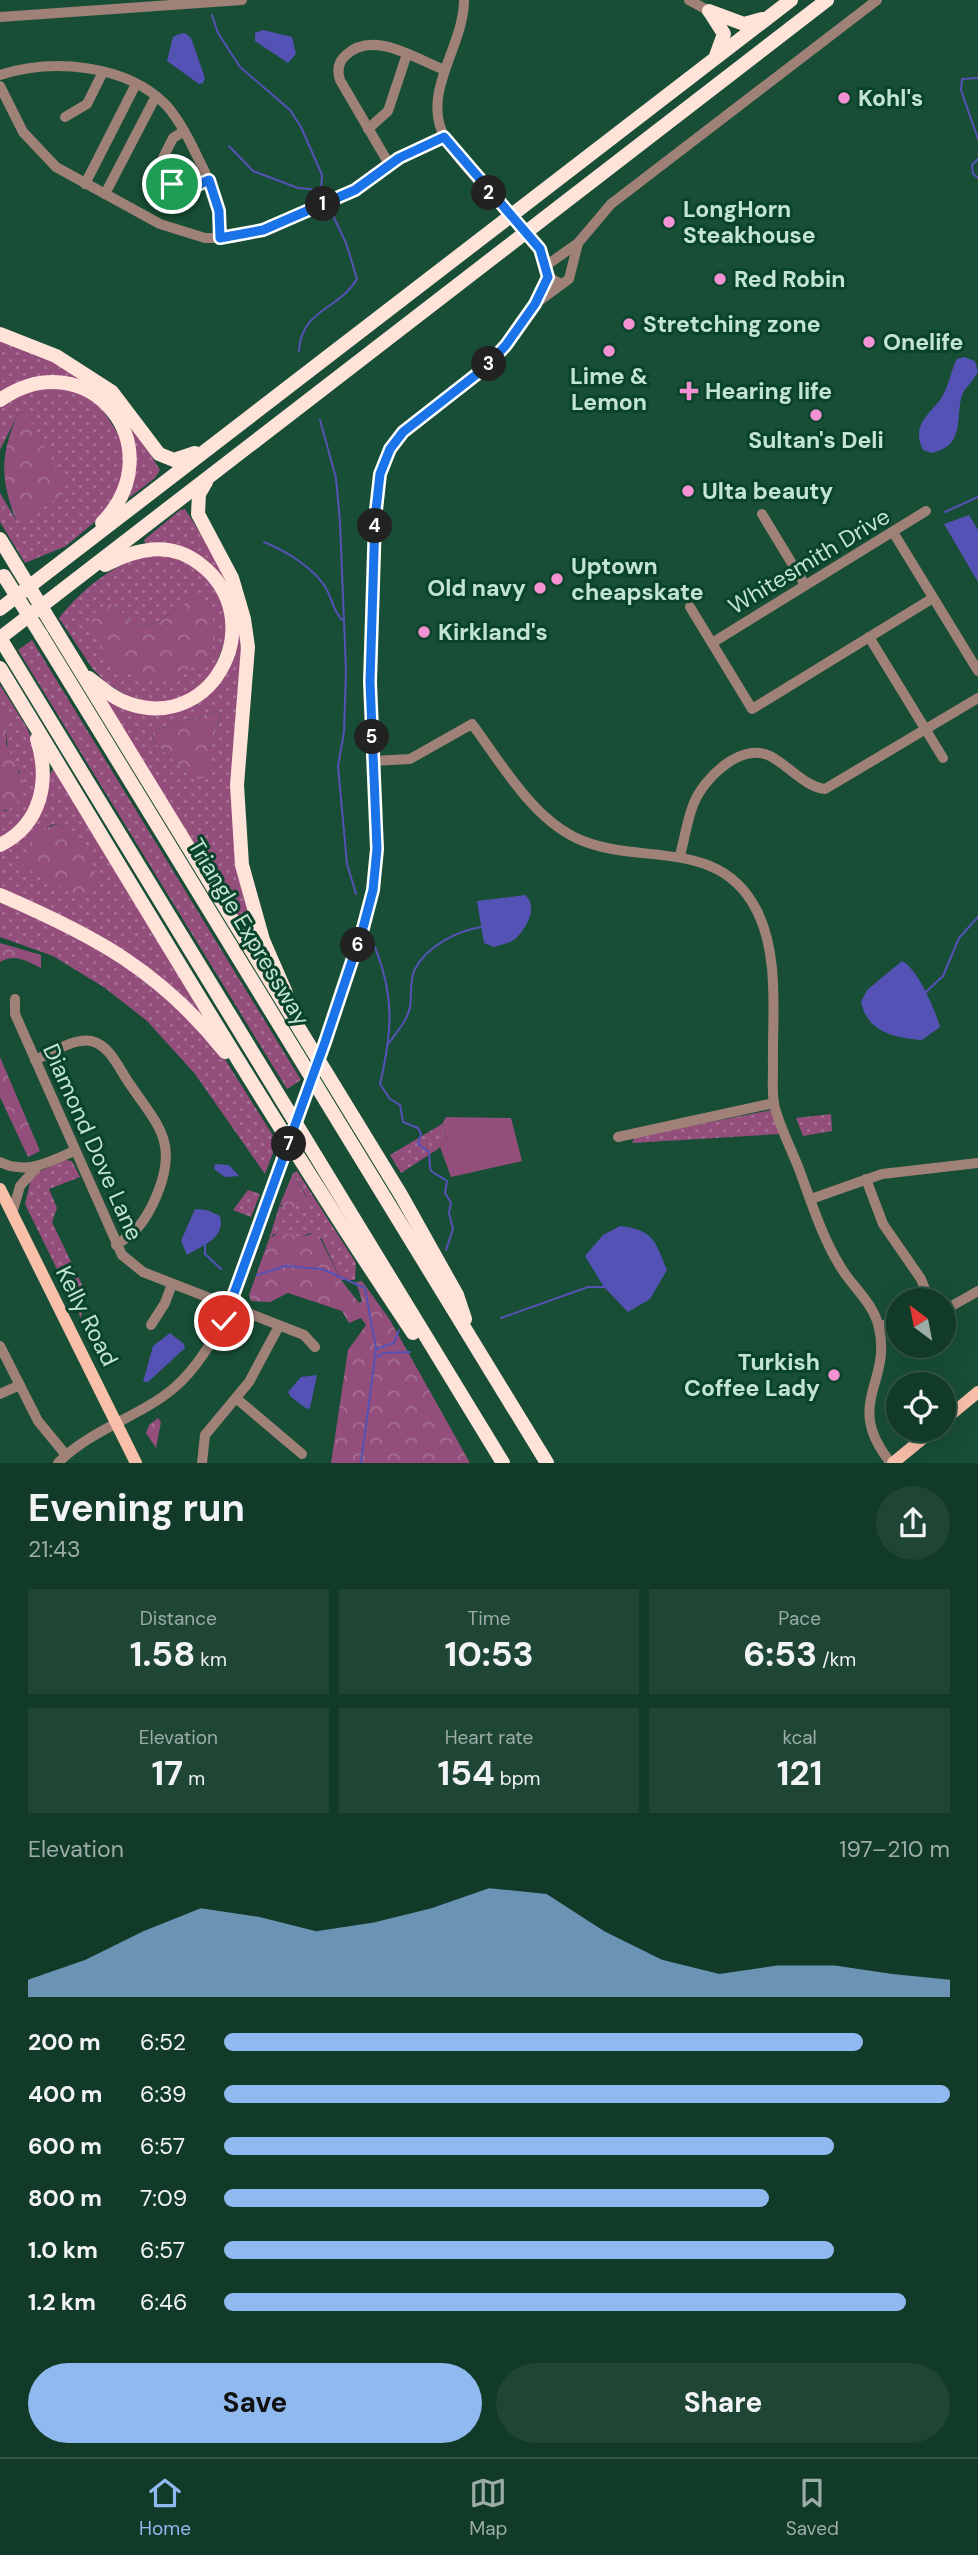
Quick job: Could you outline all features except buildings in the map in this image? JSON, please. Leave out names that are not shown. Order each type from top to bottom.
[{"type":"highway","points":[[0,609],[792,0]]},
{"type":"highway","points":[[503,1463],[0,638],[827,0]]},
{"type":"highway","points":[[709,11],[744,24],[776,12]]},
{"type":"highway","points":[[709,11],[724,34],[715,58]]},
{"type":"highway","points":[[0,334],[56,356],[112,392],[135,419],[151,445],[166,458],[174,460],[209,447]]},
{"type":"highway","points":[[0,400],[34,383],[60,381],[76,385],[98,397],[120,421],[129,444],[127,484],[108,517],[77,549]]},
{"type":"highway","points":[[209,477],[199,494],[198,514],[232,578],[244,619],[248,647],[237,785],[242,865],[263,940],[303,1033]]},
{"type":"highway","points":[[0,539],[435,1254],[457,1296],[474,1345]]},
{"type":"highway","points":[[78,578],[138,551],[157,548],[175,551],[193,559],[216,578],[231,606],[233,625],[228,657],[221,671],[200,694],[176,704],[149,708],[132,705],[107,691],[80,670]]},
{"type":"highway","name":"Triangle Expressway","points":[[2,572],[547,1463]]},
{"type":"highway","points":[[0,668],[359,1254],[440,1373],[455,1386]]},
{"type":"highway","points":[[0,845],[30,821],[44,783],[43,761],[30,718]]},
{"type":"highway","points":[[0,895],[75,927],[131,962],[196,1018],[257,1091]]},
{"type":"main road","name":"Kelly Road","points":[[0,1189],[135,1463]]},
{"type":"main road","points":[[956,1410],[978,1392]]},
{"type":"main road","points":[[892,1463],[918,1442]]},
{"type":"street","points":[[0,17],[242,0]]},
{"type":"street","points":[[464,0],[458,39],[437,99],[444,137],[484,187],[540,249],[571,264]]},
{"type":"street","points":[[689,0],[709,11]]},
{"type":"street","points":[[535,304],[547,272],[557,258],[578,243],[611,204],[877,0]]},
{"type":"street","points":[[389,164],[340,80],[338,69],[341,60],[350,52],[363,47],[392,47],[445,70]]},
{"type":"street","points":[[368,129],[388,111],[407,54]]},
{"type":"street","points":[[0,75],[26,69],[62,66],[103,72],[136,84],[156,96],[184,131],[209,180],[219,211],[220,238]]},
{"type":"street","points":[[65,117],[87,104],[103,72]]},
{"type":"street","points":[[85,184],[136,84]]},
{"type":"street","points":[[0,86],[15,120],[30,143],[56,167],[180,232],[220,238],[253,234],[348,193],[389,164],[444,137]]},
{"type":"street","points":[[105,194],[156,96]]},
{"type":"street","points":[[184,131],[173,138],[163,158],[171,181],[177,188],[186,190],[209,180]]},
{"type":"street","points":[[0,1346],[38,1421],[62,1459],[94,1434],[164,1396],[191,1372],[213,1342],[230,1306],[325,1042],[373,890],[377,849],[370,682],[375,519],[380,474],[397,439],[486,367],[506,345],[535,304],[559,283],[569,279],[578,243]]},
{"type":"street","points":[[540,249],[547,272],[559,283]]},
{"type":"street","name":"Whitesmith Drive","points":[[712,643],[926,511]]},
{"type":"street","points":[[762,514],[805,585]]},
{"type":"street","points":[[893,532],[978,671]]},
{"type":"street","points":[[690,607],[752,709],[933,598]]},
{"type":"street","points":[[869,637],[943,758]]},
{"type":"street","points":[[680,855],[694,803],[707,781],[736,759],[750,752],[762,753],[813,785],[825,789],[978,698]]},
{"type":"street","points":[[373,761],[410,759],[472,724],[532,803],[558,827],[583,841],[623,852],[680,855],[707,865],[739,886],[762,923],[772,978],[774,1103],[835,1257],[870,1305],[879,1326],[881,1350],[868,1415],[874,1439],[892,1463]]},
{"type":"street","name":"Diamond Dove Lane","points":[[15,999],[15,1014],[74,1152],[116,1245],[135,1268],[304,1335],[316,1347]]},
{"type":"street","points":[[35,1060],[76,1042],[89,1041],[99,1045],[114,1059],[160,1129],[167,1150],[163,1181],[139,1229],[116,1245]]},
{"type":"street","points":[[618,1137],[774,1103]]},
{"type":"street","points":[[0,1162],[18,1168],[37,1167],[74,1152]]},
{"type":"street","points":[[811,1199],[882,1174],[978,1163]]},
{"type":"street","points":[[12,1214],[20,1186],[37,1167]]},
{"type":"street","points":[[866,1179],[883,1224],[924,1288]]},
{"type":"street","points":[[151,1325],[160,1314],[172,1284]]},
{"type":"street","points":[[956,1304],[978,1291]]},
{"type":"street","points":[[879,1326],[886,1325]]},
{"type":"street","points":[[202,1463],[205,1435],[237,1399],[258,1369],[279,1326]]},
{"type":"street","points":[[0,1394],[20,1385]]},
{"type":"street","points":[[237,1399],[302,1454]]},
{"type":"green space","points":[[0,338],[51,359],[86,383],[52,378],[31,379],[0,394]]},
{"type":"green space","points":[[66,386],[97,400],[126,447],[123,486],[102,516],[66,546],[25,563],[0,522],[0,493],[16,520],[25,412],[18,414],[0,450],[0,404],[13,394]]},
{"type":"green space","points":[[25,412],[66,483],[64,493],[24,521],[16,520],[7,492],[4,467],[12,428],[18,414]]},
{"type":"green space","points":[[133,426],[160,470],[155,478],[129,498],[136,457],[129,428]]},
{"type":"green space","points":[[185,509],[231,587],[165,545],[145,543],[144,540],[180,510]]},
{"type":"green space","points":[[152,552],[187,559],[214,582],[230,628],[212,675],[189,695],[161,703],[133,700],[105,682],[92,668],[59,618],[79,596],[101,578]],"holes":[[[194,596],[114,664],[112,604],[138,627],[159,622]]]},
{"type":"green space","points":[[203,594],[214,626],[213,646],[198,664],[169,677],[153,679],[125,672],[104,651],[91,619],[97,610],[112,604],[138,627],[159,622],[194,596]]},
{"type":"green space","points":[[241,629],[243,640],[234,772],[259,941],[255,944],[101,697],[116,702],[193,702]],"holes":[[[218,711],[221,716],[200,780],[189,775],[153,741],[152,734],[158,729]]]},
{"type":"green space","points":[[32,640],[301,1080],[287,1089],[18,650]]},
{"type":"green space","points":[[0,685],[26,726],[36,747],[41,771],[32,810],[0,841],[0,811],[7,811],[20,773],[9,753],[6,718],[0,714]]},
{"type":"green space","points":[[218,711],[221,715],[210,750],[213,765],[210,775],[200,780],[190,776],[153,741],[152,734],[158,729]]},
{"type":"green space","points":[[0,714],[6,718],[6,743],[25,787],[13,807],[0,811]]},
{"type":"green space","points":[[53,769],[71,793],[213,1026],[188,1004],[0,890],[0,850],[7,847]],"holes":[[[60,824],[71,838],[86,846],[37,836],[51,825]]]},
{"type":"green space","points":[[60,824],[71,838],[86,846],[97,878],[90,891],[78,896],[24,867],[22,858],[38,836],[47,828]]},
{"type":"green space","points":[[0,900],[70,930],[169,997],[223,1056],[277,1142],[265,1174],[195,1074],[147,1021],[105,988],[53,956],[0,937]]},
{"type":"green space","points":[[0,943],[41,955],[41,968],[16,958],[0,962]]},
{"type":"green space","points":[[0,1057],[40,1151],[28,1157],[0,1097]]},
{"type":"green space","points":[[772,1110],[780,1134],[632,1143],[635,1137]]},
{"type":"green space","points":[[831,1114],[832,1131],[803,1136],[796,1118]]},
{"type":"green space","points":[[446,1117],[511,1118],[522,1161],[451,1177],[440,1147],[447,1139],[442,1124]]},
{"type":"green space","points":[[442,1124],[447,1140],[401,1173],[390,1155]]},
{"type":"green space","points":[[65,1160],[72,1161],[80,1177],[49,1189],[57,1208],[52,1222],[85,1291],[81,1318],[25,1204],[30,1183],[27,1181],[38,1172]]},
{"type":"green space","points":[[297,1171],[356,1263],[355,1280],[341,1280],[322,1239],[310,1233],[302,1237],[274,1234],[269,1239],[280,1204],[281,1207],[307,1197],[293,1173]]},
{"type":"green space","points":[[293,1173],[307,1198],[288,1210],[280,1204]]},
{"type":"green space","points":[[248,1190],[260,1194],[251,1217],[233,1210]]},
{"type":"green space","points":[[280,1232],[302,1237],[317,1232],[341,1280],[359,1303],[362,1301],[356,1282],[362,1281],[390,1320],[470,1463],[331,1463],[348,1350],[366,1325],[361,1318],[349,1323],[342,1311],[288,1293],[270,1302],[251,1301],[249,1295],[269,1239]]},
{"type":"green space","points":[[158,1418],[161,1422],[156,1448],[146,1433],[149,1425]]},
{"type":"shaded area","points":[[263,30],[292,37],[296,54],[288,63],[255,41],[255,33]]},
{"type":"shaded area","points":[[185,33],[191,38],[205,78],[203,83],[199,84],[167,61],[173,37]]},
{"type":"shaded area","points":[[964,357],[975,361],[978,372],[962,395],[954,438],[942,449],[931,453],[923,450],[919,431],[921,424],[941,399],[957,359]]},
{"type":"shaded area","points":[[969,515],[978,530],[978,582],[944,524]]},
{"type":"shaded area","points":[[525,895],[529,900],[531,912],[519,935],[511,942],[494,947],[484,943],[477,901]]},
{"type":"shaded area","points":[[902,961],[920,981],[940,1027],[922,1040],[884,1032],[869,1020],[861,1002],[867,990]]},
{"type":"shaded area","points":[[215,1164],[229,1165],[239,1176],[225,1177],[214,1169]]},
{"type":"shaded area","points":[[195,1209],[207,1210],[220,1216],[221,1224],[211,1241],[187,1255],[181,1241]]},
{"type":"shaded area","points":[[620,1226],[647,1234],[656,1244],[667,1270],[650,1299],[628,1312],[604,1287],[585,1256],[603,1235]]},
{"type":"shaded area","points":[[170,1333],[184,1344],[185,1348],[148,1382],[143,1382],[153,1346]]},
{"type":"shaded area","points":[[317,1375],[310,1408],[307,1409],[288,1392],[301,1377]]},
{"type":"waterway","points":[[212,15],[218,33],[240,67],[290,110],[301,127],[322,175],[321,190],[324,197]]},
{"type":"waterway","points":[[978,78],[962,79],[961,90],[978,139]]},
{"type":"waterway","points":[[229,146],[253,171],[298,188],[320,190]]},
{"type":"waterway","points":[[978,159],[972,165],[973,174],[978,178]]},
{"type":"waterway","points":[[299,351],[306,326],[341,297],[357,279],[346,243],[328,205]]},
{"type":"waterway","points":[[320,420],[336,478],[340,522],[346,671],[344,732],[338,766],[347,864],[356,894]]},
{"type":"waterway","points":[[945,512],[978,497]]},
{"type":"waterway","points":[[264,542],[282,550],[316,575],[342,620]]},
{"type":"waterway","points":[[925,993],[943,976],[959,938],[978,917]]},
{"type":"waterway","points":[[388,1044],[409,1012],[412,978],[420,961],[444,941],[481,927]]},
{"type":"waterway","points":[[375,947],[386,983],[390,1015],[380,1084],[390,1099],[400,1105],[403,1122],[418,1128],[421,1134],[418,1144],[429,1152],[431,1171],[447,1181],[445,1193],[451,1203],[449,1213],[453,1229],[446,1250]]},
{"type":"waterway","points":[[205,1245],[205,1254],[221,1269]]},
{"type":"waterway","points":[[257,1275],[285,1266],[322,1269],[365,1288],[376,1349]]},
{"type":"waterway","points":[[501,1318],[588,1287],[604,1287]]},
{"type":"waterway","points":[[361,1463],[376,1349],[394,1343],[399,1330]]},
{"type":"waterway","points":[[377,1357],[384,1353],[410,1352]]},
{"type":"place","name":"Kohl's","points":[[844,98]]},
{"type":"place","name":"LongHorn Steakhouse","points":[[669,222]]},
{"type":"place","name":"Red Robin","points":[[720,279]]},
{"type":"place","name":"Stretching zone","points":[[629,324]]},
{"type":"place","name":"Onelife","points":[[869,342]]},
{"type":"place","name":"Lime & Lemon","points":[[609,351]]},
{"type":"place","name":"Hearing life","points":[[689,391]]},
{"type":"place","name":"Sultan's Deli","points":[[816,415]]},
{"type":"place","name":"Ulta beauty","points":[[688,491]]},
{"type":"place","name":"Uptown cheapskate","points":[[557,579]]},
{"type":"place","name":"Old navy","points":[[540,588]]},
{"type":"place","name":"Kirkland's","points":[[424,632]]},
{"type":"place","name":"Turkish Coffee Lady","points":[[834,1375]]},
{"type":"route","points":[[172,184],[186,190],[209,180],[219,211],[220,238],[239,237],[263,230],[355,190],[399,158],[444,137],[452,150],[540,249],[548,277],[537,295],[535,304],[506,345],[486,367],[403,432],[390,449],[380,474],[375,519],[370,682],[377,849],[373,890],[325,1042],[224,1321]]}]
